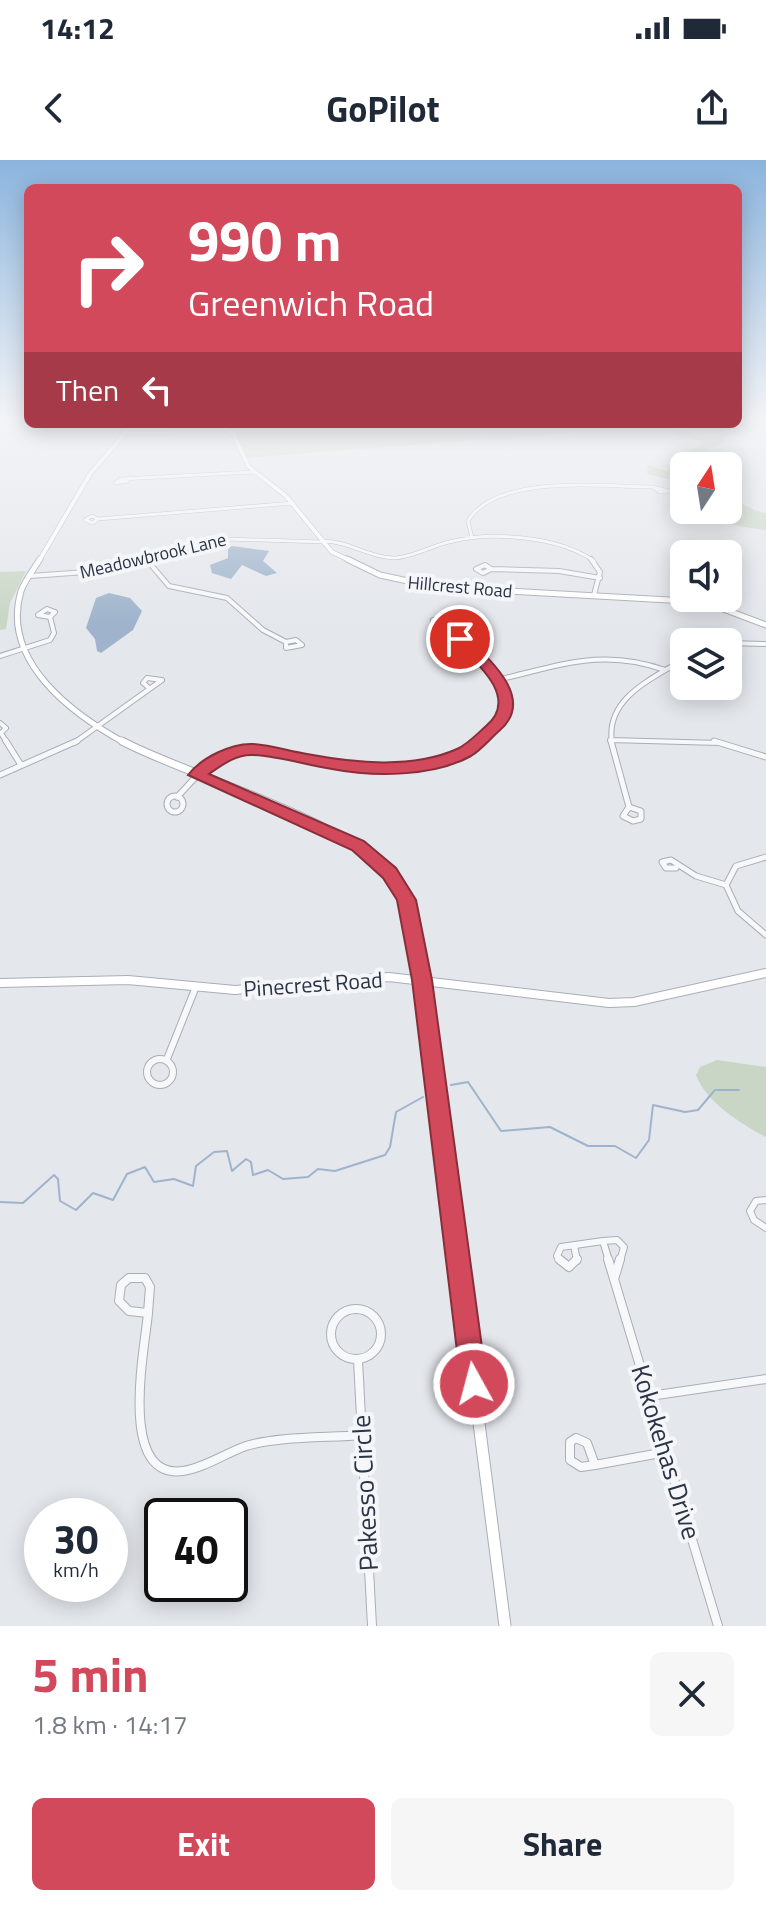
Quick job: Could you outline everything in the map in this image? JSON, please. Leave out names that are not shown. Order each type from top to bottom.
[{"type":"street","points":[[27,674],[16,652],[13,613],[30,576],[83,485]]},
{"type":"street","name":"Hillcrest Road","points":[[271,485],[293,503],[323,542],[347,562],[409,584],[707,604],[766,625]]},
{"type":"street","points":[[472,538],[468,522],[472,512],[523,489],[653,487]]},
{"type":"street","points":[[98,519],[293,503]]},
{"type":"street","name":"Meadowbrook Lane","points":[[30,576],[91,573],[232,538],[339,540],[371,555],[395,558],[472,538],[554,544],[593,561],[600,570],[600,578]]},
{"type":"street","points":[[146,559],[169,586],[227,598],[263,630],[286,642]]},
{"type":"street","points":[[491,569],[559,571],[600,578],[594,595]]},
{"type":"street","points":[[0,656],[52,638],[50,617]]},
{"type":"street","points":[[177,797],[196,775],[224,756],[250,749],[367,768],[405,767],[444,760],[479,744],[500,723],[506,702],[500,679],[445,625]]},
{"type":"street","points":[[742,643],[766,644]]},
{"type":"street","points":[[500,679],[589,656],[628,657],[666,671]]},
{"type":"street","points":[[629,807],[610,740],[609,720],[617,703],[670,668]]},
{"type":"street","points":[[0,775],[63,749],[94,730],[148,687]]},
{"type":"street","points":[[60,709],[94,730],[341,837],[376,859],[406,900],[422,980],[505,1626]]},
{"type":"street","points":[[0,723],[6,726],[1,733],[21,765]]},
{"type":"street","points":[[610,740],[712,740],[766,757]]},
{"type":"street","points":[[726,885],[736,866],[766,857]]},
{"type":"street","points":[[676,868],[726,885],[738,911],[766,935]]},
{"type":"street","name":"Pinecrest Road","points":[[0,983],[128,980],[195,989],[275,988],[373,977],[609,1003],[634,1002],[766,973]]},
{"type":"street","points":[[167,1059],[175,1068],[173,1077],[165,1083],[151,1083],[146,1076],[150,1065],[167,1059],[195,989]]},
{"type":"street","points":[[766,1200],[756,1201],[750,1211],[754,1220],[766,1228]]},
{"type":"street","name":"Kokokehas Drive","points":[[614,1278],[624,1247],[617,1240],[603,1241],[614,1278],[650,1396],[718,1626]]},
{"type":"street","points":[[574,1245],[603,1241]]},
{"type":"street","points":[[148,1313],[129,1311],[119,1301],[121,1285],[129,1278],[140,1276],[148,1282],[148,1313],[138,1426],[143,1446],[161,1466],[183,1471],[249,1445],[362,1435]]},
{"type":"street","points":[[351,1308],[366,1310],[379,1330],[372,1353],[358,1360],[342,1356],[333,1342],[332,1333],[338,1317],[351,1308]]},
{"type":"street","name":"Pakesso Circle","points":[[358,1360],[372,1626]]},
{"type":"street","points":[[650,1396],[766,1379]]},
{"type":"street","points":[[595,1465],[666,1452]]},
{"type":"green space","points":[[742,504],[766,513],[766,530],[729,524],[742,524]]},
{"type":"green space","points":[[26,571],[10,603],[6,629],[0,630],[0,572]]},
{"type":"green space","points":[[717,1060],[766,1067],[766,1137],[725,1111],[701,1085],[696,1075],[700,1067]]},
{"type":"water","points":[[232,546],[269,551],[263,561],[277,573],[266,576],[242,565],[231,579],[212,573],[210,565],[228,558],[228,549]]},
{"type":"water","points":[[109,593],[130,598],[142,611],[133,630],[101,653],[97,651],[95,639],[86,628],[96,598]]},
{"type":"waterway","points":[[451,1085],[468,1082],[501,1131],[550,1127],[588,1146],[615,1146],[636,1158],[649,1140],[653,1105],[685,1112],[698,1110],[715,1090],[739,1090]]},
{"type":"waterway","points":[[0,1202],[23,1203],[54,1175],[58,1179],[60,1201],[76,1210],[93,1193],[113,1200],[127,1174],[145,1167],[154,1182],[174,1179],[193,1186],[196,1166],[214,1152],[227,1151],[232,1171],[246,1159],[251,1162],[253,1175],[268,1170],[283,1179],[308,1177],[318,1169],[335,1171],[385,1155],[390,1147],[396,1112],[423,1097]]},
{"type":"route","points":[[460,639],[496,673],[506,697],[500,723],[466,752],[435,763],[377,768],[337,765],[250,749],[224,756],[196,775],[323,828],[358,846],[390,873],[406,900],[422,980],[474,1384]]}]
